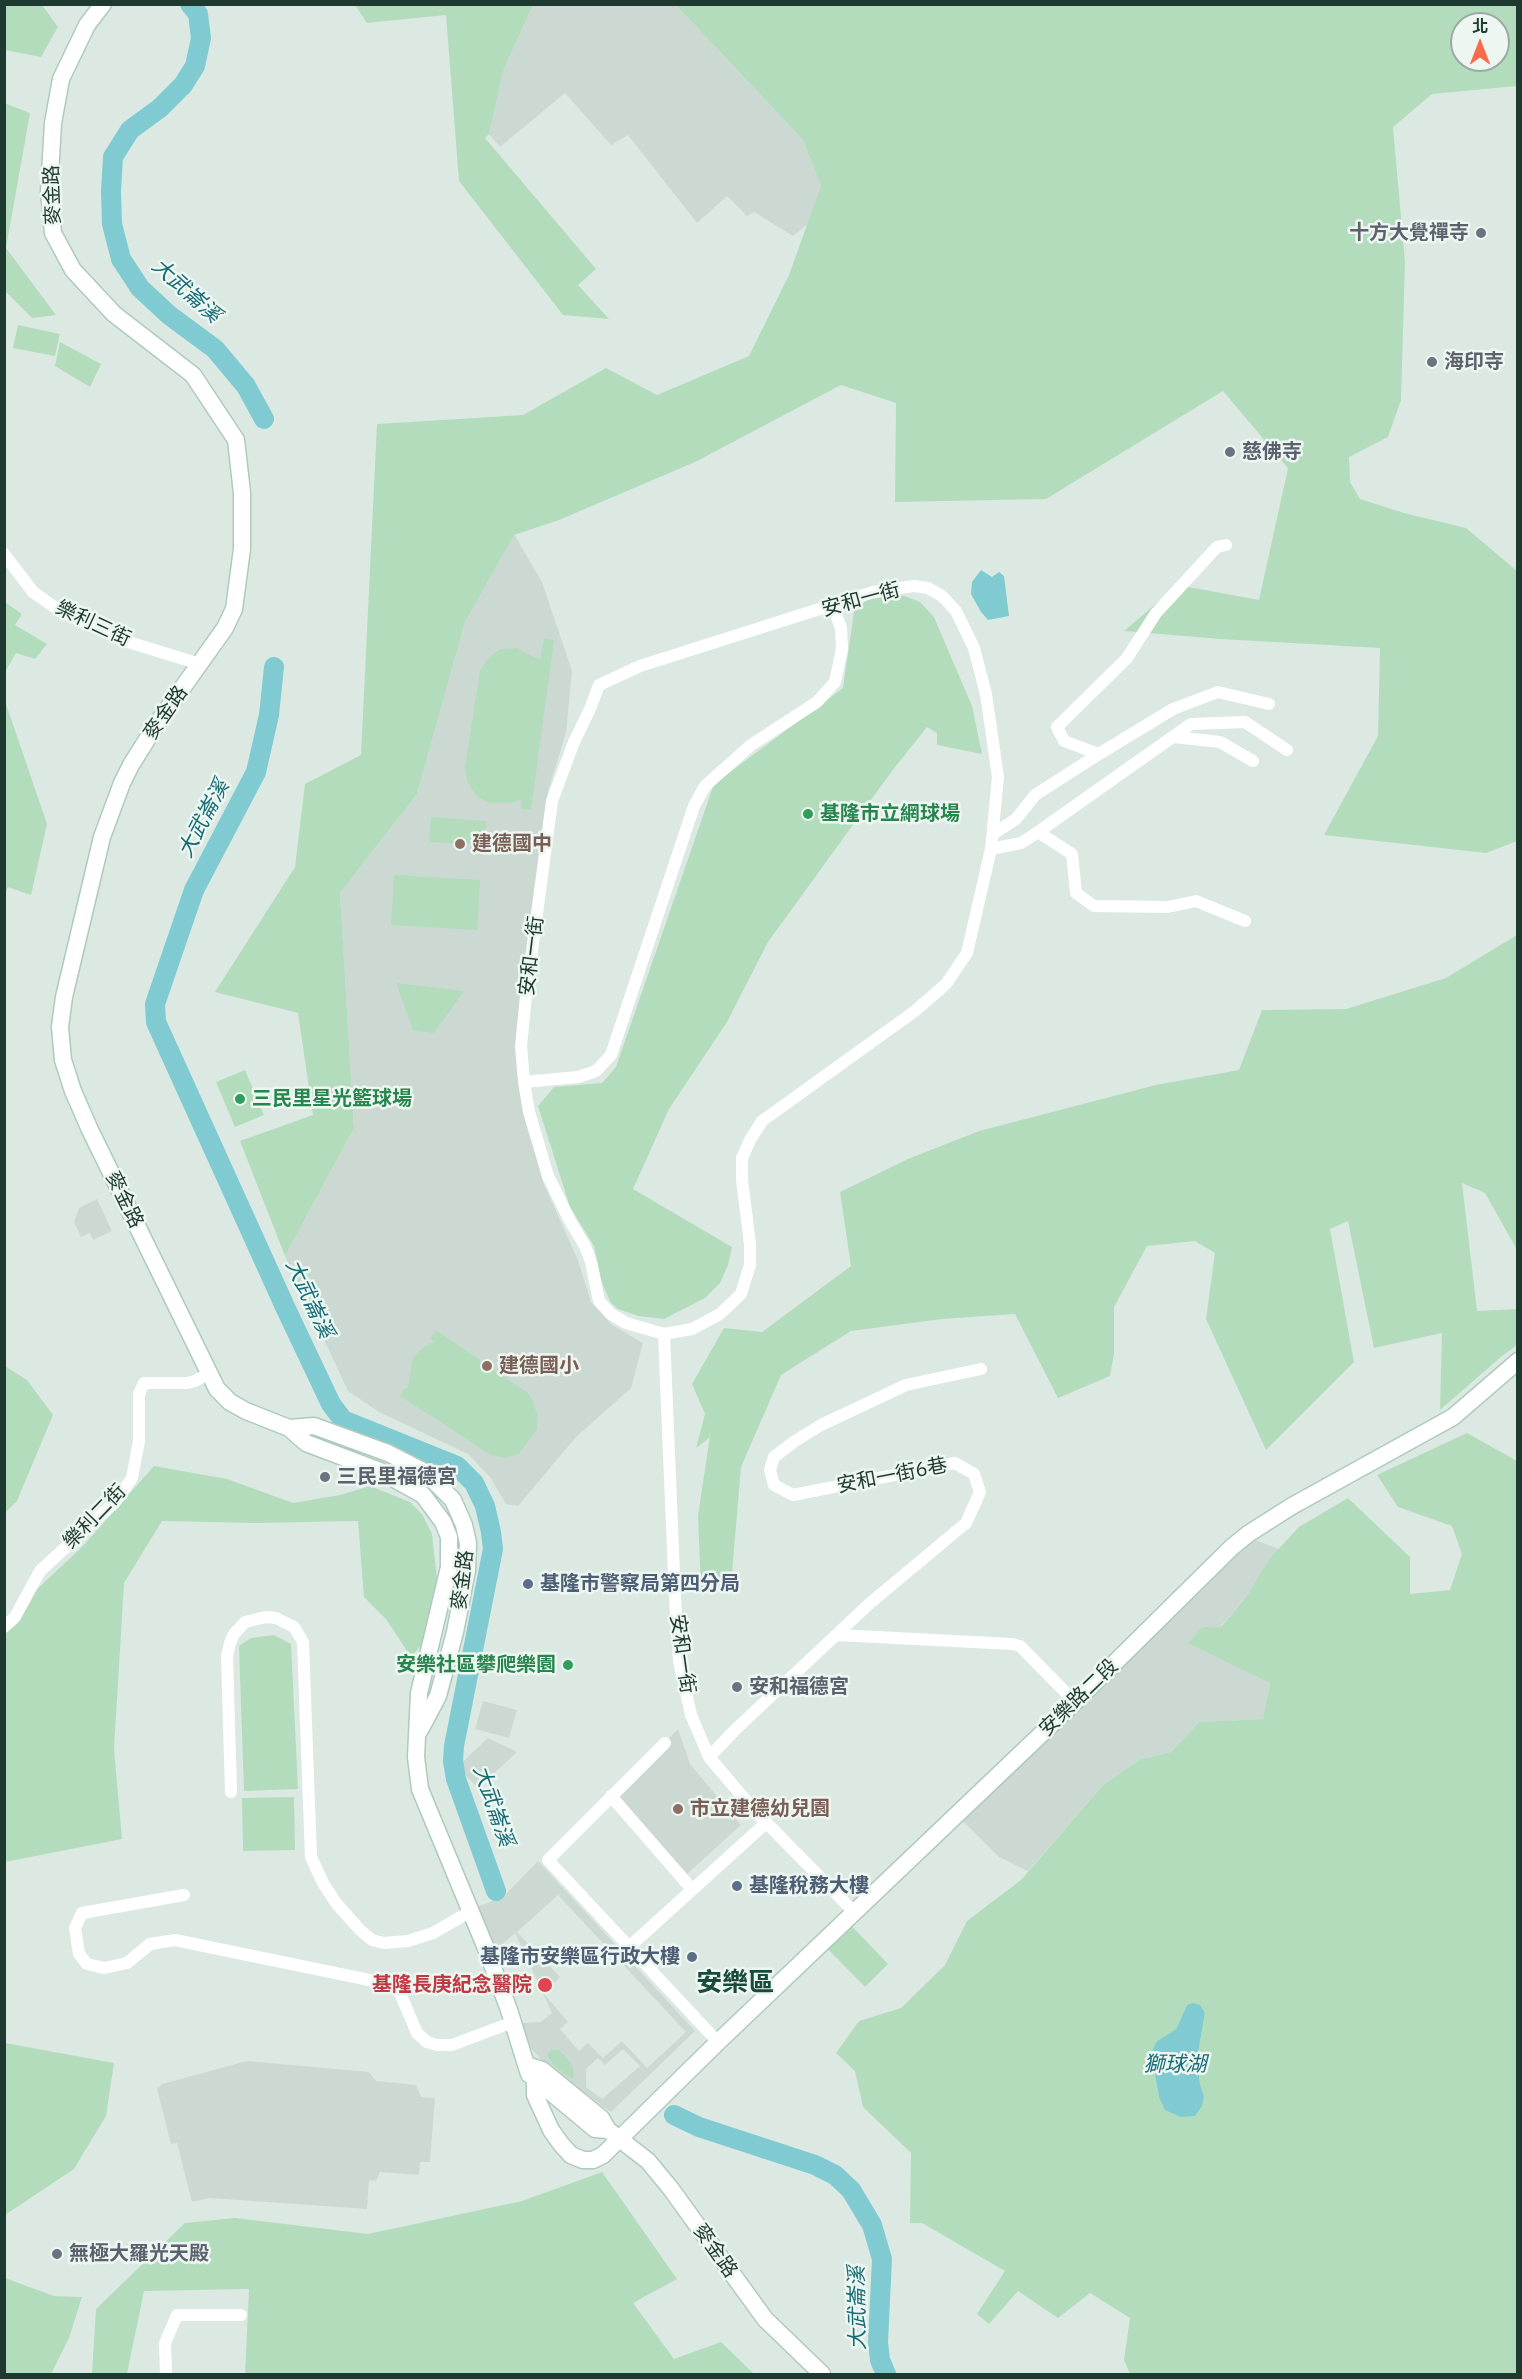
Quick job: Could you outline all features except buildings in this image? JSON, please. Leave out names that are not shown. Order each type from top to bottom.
[{"type":"street","name":"麥金路","points":[[103,4],[87,25],[61,79],[53,123],[49,191],[53,232],[73,270],[114,314],[193,375],[236,440],[242,493],[242,549],[234,609],[225,628],[156,725],[122,783],[111,810],[97,852],[64,997],[60,1044],[70,1085],[90,1130],[217,1389],[230,1402],[289,1428],[306,1443],[389,1476],[423,1495],[437,1512],[449,1537],[449,1567],[419,1693],[419,1733],[416,1757],[420,1789],[471,1911],[513,2022],[529,2074],[595,2129],[614,2134]]},
{"type":"street","points":[[1099,754],[1064,741],[1057,727],[1127,658],[1156,614],[1217,547],[1226,545]]},
{"type":"street","name":"樂利三街","points":[[4,554],[33,592],[60,611],[125,640],[200,664]]},
{"type":"street","name":"安和一街","points":[[914,586],[928,588],[942,596],[956,611],[974,648],[986,694],[998,777],[993,834],[967,953],[946,984],[915,1011],[762,1121],[750,1140],[742,1158],[742,1180],[750,1244],[750,1265],[741,1294],[720,1314],[692,1329],[664,1334],[626,1323],[612,1314],[600,1302],[585,1246],[548,1176],[529,1112],[524,1082],[522,1046],[526,996],[552,801],[599,685],[640,666],[762,626],[833,607],[873,592],[914,586]]},
{"type":"street","points":[[524,1082],[578,1077],[596,1071],[611,1055],[694,806],[705,786],[751,745],[817,702],[835,682],[842,650],[841,628],[833,607]]},
{"type":"street","points":[[993,834],[1016,819],[1035,795],[1173,710],[1218,692],[1269,704]]},
{"type":"street","points":[[991,849],[1021,843],[1191,724],[1245,722],[1287,750]]},
{"type":"street","points":[[1174,737],[1220,742],[1253,761]]},
{"type":"street","points":[[1038,832],[1072,854],[1076,893],[1094,906],[1168,907],[1196,901],[1245,921]]},
{"type":"street","name":"安和一街","points":[[664,1334],[679,1661],[691,1714],[709,1757],[766,1823],[854,1912]]},
{"type":"street","name":"安樂路二段","points":[[614,2134],[641,2117],[677,2083],[1248,1534],[1292,1506],[1453,1417],[1518,1361]]},
{"type":"street","name":"安和一街6巷","points":[[709,1757],[869,1604],[966,1523],[980,1492],[974,1474],[955,1463],[793,1495],[774,1485],[770,1470],[774,1457],[821,1425],[906,1385],[981,1369]]},
{"type":"street","name":"樂利二街","points":[[4,1627],[15,1617],[40,1571],[115,1502],[132,1478],[140,1442],[139,1394],[144,1383],[187,1383],[208,1374]]},
{"type":"street","name":"麥金路","points":[[289,1428],[314,1426],[388,1453],[425,1472],[453,1500],[464,1525],[468,1543],[467,1570],[455,1632],[438,1696],[419,1733]]},
{"type":"street","points":[[231,1792],[227,1656],[230,1643],[234,1634],[245,1622],[266,1617],[276,1618],[294,1627],[301,1635],[303,1642],[311,1857],[322,1883],[360,1930],[372,1940],[384,1943],[408,1941],[433,1932],[471,1911]]},
{"type":"street","points":[[435,1628],[455,1632]]},
{"type":"street","points":[[838,1635],[1020,1646],[1075,1702]]},
{"type":"street","points":[[665,1743],[548,1860],[718,2042]]},
{"type":"street","points":[[611,1796],[691,1888]]},
{"type":"street","points":[[629,1947],[691,1888],[766,1823]]},
{"type":"street","points":[[184,1895],[82,1913],[75,1928],[79,1954],[87,1964],[104,1968],[128,1964],[150,1944],[174,1940],[379,1982],[393,1987],[400,1993],[417,2033],[427,2042],[437,2045],[452,2045],[513,2022]]},
{"type":"street","name":"麥金路","points":[[527,2065],[542,2070],[601,2118],[614,2134],[648,2161],[691,2216],[765,2319],[822,2374]]},
{"type":"street","points":[[536,2082],[535,2095],[551,2130],[571,2155],[583,2160],[593,2160],[603,2155],[614,2134]]},
{"type":"street","points":[[166,2374],[165,2343],[177,2315],[242,2314]]},
{"type":"shaded area","points":[[533,5],[676,5],[803,140],[821,186],[808,224],[793,236],[754,212],[747,216],[727,196],[697,223],[628,135],[611,145],[565,93],[500,147],[489,134],[503,71]]},
{"type":"shaded area","points":[[514,534],[542,582],[572,671],[566,733],[548,791],[520,1008],[525,1114],[543,1182],[578,1260],[591,1302],[612,1325],[643,1343],[631,1388],[576,1437],[518,1506],[506,1504],[490,1477],[468,1454],[379,1412],[348,1391],[285,1256],[354,1128],[340,893],[417,794],[465,622]]},
{"type":"shaded area","points":[[97,1199],[112,1231],[93,1240],[90,1233],[81,1237],[74,1222],[79,1208]]},
{"type":"shaded area","points":[[1247,1537],[1279,1549],[1246,1597],[1220,1627],[1203,1627],[1270,1683],[1263,1719],[1199,1722],[1171,1752],[1141,1759],[1103,1785],[1028,1871],[999,1857],[962,1820],[1155,1635]]},
{"type":"shaded area","points":[[483,1701],[517,1710],[509,1738],[475,1729]]},
{"type":"shaded area","name":"市立建德幼兒園","points":[[678,1729],[690,1764],[741,1825],[687,1874],[614,1793]]},
{"type":"shaded area","points":[[488,1738],[517,1752],[478,1788],[457,1767]]},
{"type":"shaded area","name":"基隆長庚紀念醫院","points":[[538,1861],[695,2031],[611,2112],[545,2064],[531,2048],[474,1908],[503,1897]],"holes":[[[558,1895],[686,2032],[647,2068],[622,2041],[603,2058],[588,2043],[579,2051],[560,2029],[568,2022],[544,1994],[560,1977],[517,1932]],[[515,1933],[552,2013],[541,2022],[523,2023],[495,1951]],[[623,2049],[640,2066],[602,2099],[586,2087],[586,2069],[598,2058],[605,2065]]]},
{"type":"shaded area","points":[[247,2061],[369,2072],[376,2081],[416,2085],[421,2097],[435,2098],[430,2162],[420,2162],[419,2175],[380,2172],[376,2181],[369,2180],[367,2209],[209,2198],[192,2202],[177,2143],[171,2144],[157,2089],[162,2084]]},
{"type":"green space","points":[[4,5],[42,5],[58,27],[41,57],[5,50]]},
{"type":"green space","points":[[355,5],[533,5],[503,71],[489,134],[485,138],[596,269],[578,285],[609,319],[563,315],[459,181],[446,15],[367,23]]},
{"type":"green space","points":[[676,5],[1517,5],[1517,86],[1432,94],[1393,127],[1405,262],[1401,400],[1388,437],[1349,457],[1350,482],[1360,499],[1404,513],[1466,528],[1517,571],[1517,841],[1486,853],[1324,835],[1378,736],[1380,648],[1124,631],[1178,585],[1259,600],[1288,468],[1223,391],[1046,499],[895,502],[896,403],[841,385],[695,462],[559,520],[514,535],[465,622],[417,794],[340,893],[354,1128],[285,1256],[240,1141],[313,1115],[298,1013],[215,992],[295,867],[305,784],[361,755],[377,424],[523,415],[606,368],[657,395],[749,356],[789,275],[821,186],[803,140]]},
{"type":"green space","points":[[4,103],[30,113],[6,248],[56,315],[32,318],[5,291]]},
{"type":"green space","points":[[18,325],[60,334],[55,356],[13,348]]},
{"type":"green space","points":[[60,342],[101,364],[90,387],[55,366]]},
{"type":"green space","points":[[887,596],[905,596],[920,602],[934,617],[972,706],[982,754],[937,745],[937,733],[927,727],[892,771],[768,942],[727,1022],[669,1109],[633,1189],[732,1247],[728,1265],[720,1283],[705,1298],[664,1319],[638,1316],[618,1309],[611,1303],[602,1283],[594,1246],[570,1207],[538,1106],[554,1087],[602,1083],[616,1067],[714,784],[843,688],[854,612],[858,606],[868,600]]},
{"type":"green space","points":[[5,602],[22,614],[15,625],[47,644],[35,659],[16,653],[5,672]]},
{"type":"green space","points":[[544,638],[554,640],[531,810],[521,809],[521,799],[511,803],[490,803],[479,798],[473,791],[468,783],[465,768],[480,671],[489,657],[501,649],[517,648],[540,660]]},
{"type":"green space","points":[[5,701],[47,824],[31,895],[8,887],[5,895]]},
{"type":"green space","points":[[431,817],[486,821],[485,845],[429,842]]},
{"type":"green space","points":[[394,875],[480,880],[477,930],[391,925]]},
{"type":"green space","points":[[1517,935],[1517,1272],[1516,1248],[1485,1193],[1462,1183],[1477,1311],[1517,1309],[1517,1345],[1440,1410],[1442,1333],[1374,1348],[1348,1221],[1330,1229],[1354,1362],[1266,1450],[1206,1319],[1215,1253],[1195,1241],[1147,1246],[1114,1307],[1114,1354],[1110,1376],[1058,1398],[1015,1314],[942,1319],[851,1331],[781,1375],[741,1467],[731,1585],[701,1590],[698,1516],[711,1429],[709,1438],[696,1448],[705,1414],[692,1384],[724,1328],[762,1332],[851,1266],[840,1192],[908,1159],[979,1131],[1156,1085],[1239,1070],[1262,1010],[1346,1009],[1446,978]]},
{"type":"green space","points":[[396,983],[464,991],[434,1033],[413,1030]]},
{"type":"green space","name":"三民里星光籃球場","points":[[245,1070],[264,1115],[235,1127],[216,1082]]},
{"type":"green space","points":[[436,1330],[528,1393],[537,1415],[537,1429],[519,1454],[506,1458],[491,1455],[400,1396],[405,1388],[408,1388],[413,1357],[434,1342],[430,1338]]},
{"type":"green space","points":[[5,1366],[27,1380],[53,1415],[17,1501],[5,1513]]},
{"type":"green space","points":[[1467,1433],[1517,1461],[1517,2374],[1130,2374],[1124,2360],[1130,2318],[1090,2293],[1058,2318],[1018,2291],[989,2324],[977,2314],[1005,2271],[922,2223],[910,2223],[911,2153],[863,2107],[855,2071],[836,2053],[859,2021],[901,2008],[945,1965],[967,1921],[1021,1880],[1103,1785],[1141,1759],[1171,1752],[1199,1722],[1263,1719],[1270,1683],[1188,1643],[1203,1627],[1221,1627],[1246,1597],[1270,1558],[1299,1527],[1348,1498],[1410,1557],[1410,1594],[1450,1590],[1462,1554],[1452,1526],[1398,1507],[1377,1475]],"holes":[[[1187,2005],[1205,2013],[1197,2059],[1204,2096],[1159,2097],[1151,2053],[1157,2041],[1176,2029]]]},
{"type":"green space","points":[[154,1466],[227,1479],[293,1503],[340,1495],[370,1486],[410,1502],[422,1514],[432,1534],[437,1579],[425,1641],[411,1657],[386,1619],[364,1597],[358,1521],[256,1523],[162,1521],[124,1583],[114,1749],[122,1839],[5,1862],[5,1619],[82,1547]]},
{"type":"green space","points":[[274,1635],[291,1644],[298,1789],[244,1791],[239,1646],[251,1638]]},
{"type":"green space","points":[[294,1797],[295,1850],[243,1851],[242,1798]]},
{"type":"green space","points":[[845,1919],[888,1964],[865,1987],[821,1942]]},
{"type":"green space","points":[[5,2043],[114,2063],[106,2116],[74,2169],[5,2215]]},
{"type":"green space","points":[[551,2050],[559,2050],[572,2064],[574,2077],[572,2079],[553,2064],[547,2055]]},
{"type":"green space","points":[[602,2172],[677,2279],[633,2303],[674,2359],[721,2342],[754,2374],[245,2374],[249,2289],[144,2291],[127,2374],[92,2374],[96,2309],[185,2223],[235,2218],[368,2234],[522,2201]]},
{"type":"green space","points":[[5,2278],[54,2296],[82,2297],[69,2338],[51,2374],[5,2374]]},
{"type":"water","points":[[981,570],[992,577],[999,572],[1004,576],[1009,616],[988,620],[981,612],[971,594],[972,582]]},
{"type":"water","name":"獅球湖","points":[[1193,2003],[1200,2005],[1205,2013],[1197,2059],[1204,2096],[1202,2106],[1195,2116],[1181,2117],[1165,2110],[1159,2097],[1151,2053],[1157,2041],[1176,2029],[1187,2005]]},
{"type":"waterway","name":"大武崙溪","points":[[190,4],[198,14],[201,38],[195,66],[183,85],[160,108],[130,130],[113,157],[112,224],[121,259],[140,288],[169,315],[215,349],[246,386],[264,419]]},
{"type":"waterway","name":"大武崙溪","points":[[274,667],[269,715],[256,772],[194,890],[155,1004],[156,1022],[331,1404],[343,1420],[457,1466],[474,1483],[485,1506],[493,1549],[453,1761],[456,1779],[496,1891]]},
{"type":"waterway","name":"大武崙溪","points":[[674,2115],[699,2127],[815,2165],[835,2175],[851,2190],[872,2225],[882,2259],[878,2342],[880,2360],[886,2374]]},
{"type":"place","name":"十方大覺禪寺","points":[[1481,233]]},
{"type":"place","name":"海印寺","points":[[1432,362]]},
{"type":"place","name":"慈佛寺","points":[[1230,452]]},
{"type":"place","name":"基隆市立網球場","points":[[808,814]]},
{"type":"place","name":"建德國中","points":[[460,844]]},
{"type":"place","name":"三民里星光籃球場","points":[[240,1099]]},
{"type":"place","name":"建德國小","points":[[487,1366]]},
{"type":"place","name":"三民里福德宮","points":[[325,1477]]},
{"type":"place","name":"基隆市警察局第四分局","points":[[528,1584]]},
{"type":"place","name":"安樂社區攀爬樂園","points":[[568,1665]]},
{"type":"place","name":"安和福德宮","points":[[737,1687]]},
{"type":"place","name":"市立建德幼兒園","points":[[678,1809]]},
{"type":"place","name":"基隆稅務大樓","points":[[737,1886]]},
{"type":"place","name":"基隆市安樂區行政大樓","points":[[692,1957]]},
{"type":"place","name":"基隆長庚紀念醫院","points":[[545,1985]]},
{"type":"place","name":"無極大羅光天殿","points":[[57,2254]]},
{"type":"district","name":"安樂區","points":[[735,1983]]}]
